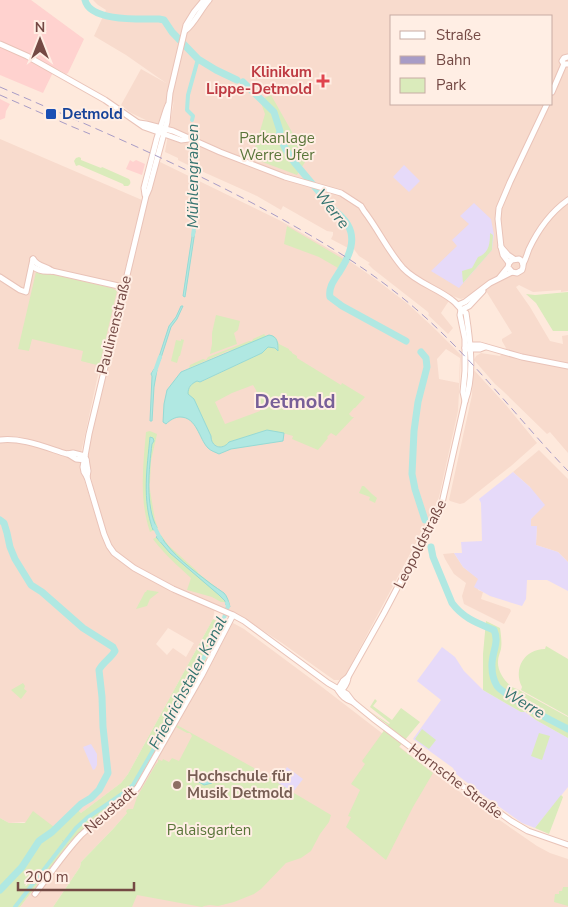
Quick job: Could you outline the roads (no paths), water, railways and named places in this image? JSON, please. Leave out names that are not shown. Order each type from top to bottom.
[{"type":"street","name":"Paulinenstraße","points":[[209,0],[202,2],[188,22],[149,189],[97,396],[83,467],[104,534],[111,548],[120,558],[173,590],[229,613]]},
{"type":"street","points":[[0,44],[27,56],[70,80],[105,100],[139,123],[162,131],[184,135],[238,159],[292,179],[342,193],[361,206],[392,254],[405,270],[446,296],[460,308],[469,306],[483,291],[485,286],[498,278],[516,259],[528,251]]},
{"type":"street","points":[[553,90],[566,64],[562,61],[563,58],[568,57]]},
{"type":"street","points":[[547,105],[500,205],[498,219],[501,247],[510,267],[517,273],[523,268],[528,251],[546,222],[568,200]]},
{"type":"street","points":[[501,247],[508,255],[523,264]]},
{"type":"street","points":[[0,277],[26,292],[34,259],[36,263],[52,271]]},
{"type":"street","points":[[32,266],[48,272],[52,271],[123,287]]},
{"type":"street","name":"Leopoldstraße","points":[[340,690],[384,613],[442,504],[465,401],[463,392],[468,347],[466,313],[460,308]]},
{"type":"street","points":[[468,347],[480,345],[522,357],[568,366]]},
{"type":"street","points":[[0,440],[11,439],[27,442],[67,454],[76,459],[85,459]]},
{"type":"street","name":"Hornsche Straße","points":[[229,613],[241,619],[340,690],[344,698],[353,702],[454,780],[511,821],[524,829],[568,846]]},
{"type":"street","name":"Neustadt","points":[[35,894],[63,856],[81,836],[124,803],[138,787],[202,675],[229,613]]},
{"type":"water","points":[[191,177],[193,178],[193,215],[197,223],[191,218]]},
{"type":"water","points":[[193,230],[195,231],[185,297],[183,296]]},
{"type":"water","points":[[181,306],[183,306],[171,327],[160,361],[158,360],[169,326]]},
{"type":"water","points":[[269,335],[276,339],[278,351],[275,348],[268,347],[262,353],[200,382],[195,382],[189,388],[188,394],[194,399],[211,436],[211,440],[217,446],[220,447],[229,442],[267,430],[284,433],[283,441],[231,449],[219,454],[208,448],[194,424],[186,418],[176,418],[166,424],[163,422],[167,390],[181,372]]},
{"type":"water","points":[[154,369],[157,370],[152,421],[150,421],[151,374]]},
{"type":"water","points":[[150,437],[154,441],[150,464],[149,498],[153,519],[157,528],[153,530],[146,496]]},
{"type":"water","points":[[160,535],[183,562],[224,593],[230,607],[226,605],[219,595],[170,553],[156,537]]},
{"type":"water","points":[[204,773],[212,776],[214,781],[212,783],[204,785],[194,779],[197,775]]},
{"type":"waterway","name":"Werre","points":[[85,0],[89,7],[106,16],[164,20],[172,32],[198,59],[237,80]]},
{"type":"waterway","name":"Mühlengraben","points":[[192,120],[193,116],[187,110],[188,95],[198,59]]},
{"type":"waterway","name":"Werre","points":[[243,82],[274,112],[280,131],[279,135],[285,148],[294,162],[343,218],[351,232],[351,247],[345,263],[332,283],[330,297],[342,306],[406,341]]},
{"type":"waterway","name":"Mühlengraben","points":[[193,129],[194,149]]},
{"type":"waterway","name":"Mühlengraben","points":[[191,181],[195,166]]},
{"type":"waterway","name":"Mühlengraben","points":[[193,218],[195,222],[193,235]]},
{"type":"waterway","name":"Werre","points":[[421,352],[426,358],[427,367],[418,402],[414,431],[412,474],[425,520]]},
{"type":"waterway","name":"Mühlengraben","points":[[154,374],[160,357]]},
{"type":"waterway","points":[[0,520],[4,523],[15,559],[31,585],[42,592],[83,628],[113,647],[115,651],[99,670],[108,773],[99,790],[81,804],[52,832],[39,841],[22,867],[0,890]]},
{"type":"waterway","name":"Friedrichstaler Kanal","points":[[154,526],[161,540]]},
{"type":"waterway","name":"Werre","points":[[431,547],[433,557],[452,603],[466,616],[494,630],[496,644],[492,670],[497,686],[524,705],[568,729]]},
{"type":"waterway","name":"Friedrichstaler Kanal","points":[[15,907],[76,828],[133,785],[222,624],[228,606],[227,603]]},
{"type":"railway","points":[[0,87],[217,185],[303,231],[366,270],[396,292],[432,323],[472,364],[568,471]]},
{"type":"railway","points":[[0,95],[90,134]]},
{"type":"place","name":"Klinikum Lippe-Detmold","points":[[323,81]]},
{"type":"place","name":"Detmold","points":[[51,114]]},
{"type":"place","name":"Hochschule für Musik Detmold","points":[[177,785]]},
{"type":"district","name":"Detmold","points":[[295,401]]},
{"type":"park label","name":"Parkanlage Werre Ufer","points":[[277,146]]},
{"type":"park label","name":"Palaisgarten","points":[[209,830]]}]
